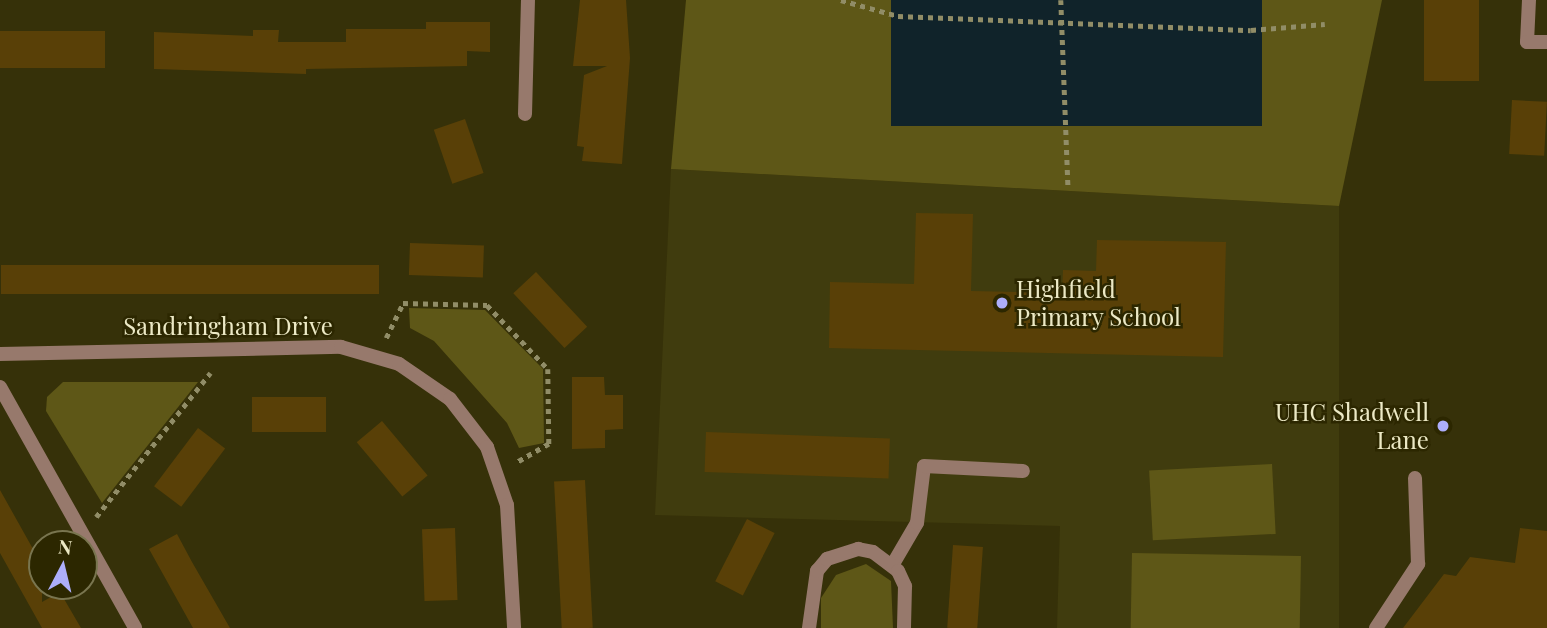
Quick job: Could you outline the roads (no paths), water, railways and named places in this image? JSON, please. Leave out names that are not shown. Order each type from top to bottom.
[{"type":"street","points":[[525,114],[528,0]]},
{"type":"street","points":[[1529,0],[1527,42],[1547,42]]},
{"type":"street","name":"Sandringham Drive","points":[[0,354],[341,347],[399,364],[450,399],[487,447],[506,506],[514,628]]},
{"type":"street","points":[[0,387],[135,628]]},
{"type":"street","points":[[893,564],[917,523],[924,466],[1023,471]]},
{"type":"street","points":[[1376,628],[1418,564],[1415,478]]},
{"type":"street","points":[[808,628],[810,585],[827,559],[858,549],[893,564],[905,586],[904,628]]},
{"type":"water","points":[[891,0],[1262,0],[1262,126],[891,126]]},
{"type":"place","name":"Highfield Primary School","points":[[1002,303]]},
{"type":"place","name":"UHC Shadwell Lane","points":[[1443,426]]}]
